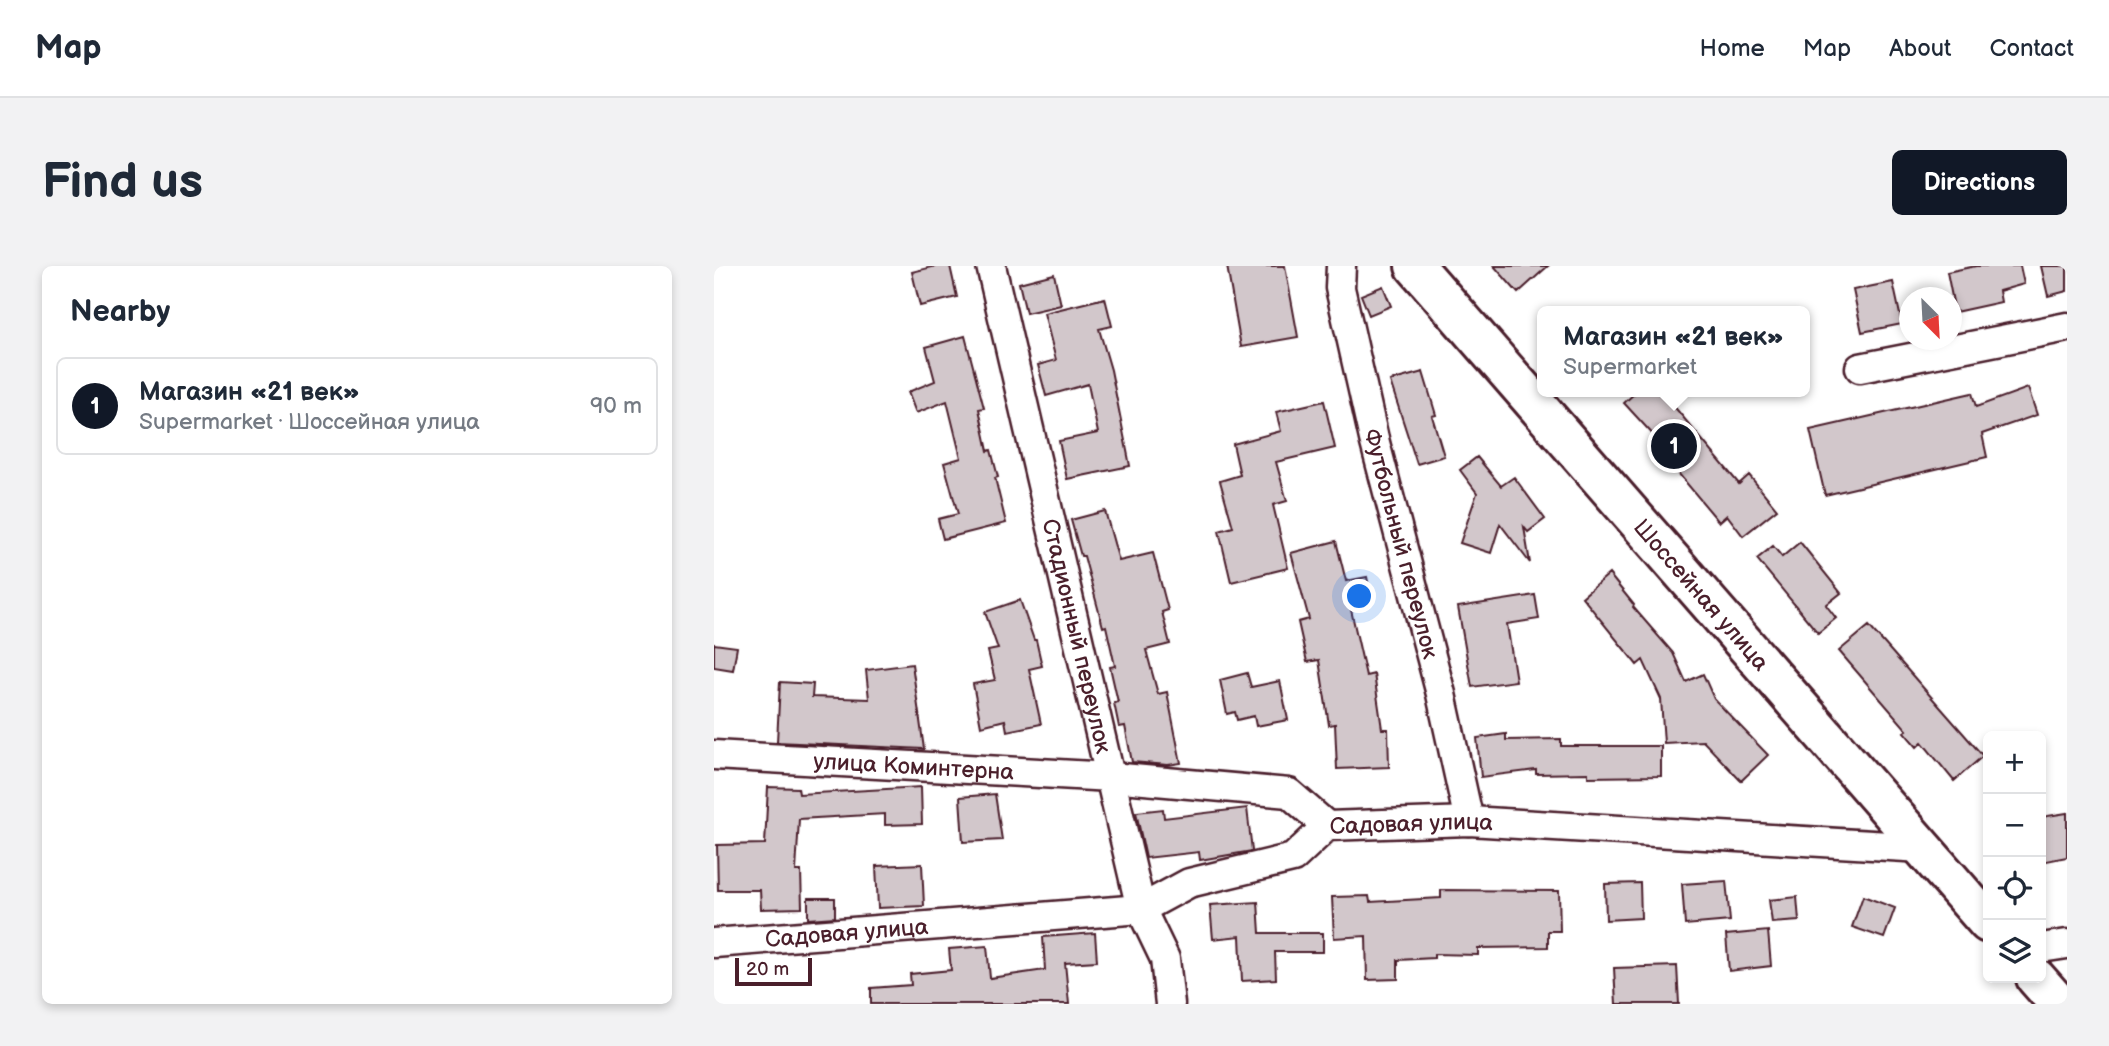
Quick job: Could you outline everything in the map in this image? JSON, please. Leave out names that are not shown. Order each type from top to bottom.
[{"type":"street","name":"Стадионный переулок","points":[[992,266],[1141,909],[1164,959],[1170,1004]]},
{"type":"street","name":"Футбольный переулок","points":[[1341,266],[1340,288],[1374,439],[1441,694],[1469,821]]},
{"type":"street","name":"Шоссейная улица","points":[[1415,266],[1985,920]]},
{"type":"street","points":[[1860,368],[2067,327]]},
{"type":"street","name":"улица Коминтерна","points":[[714,755],[1111,777],[1289,793],[1327,826]]},
{"type":"street","name":"Садовая улица","points":[[714,943],[1141,909],[1189,883],[1293,858],[1327,826],[1469,821],[1923,848]]},
{"type":"street","points":[[2046,947],[2067,944]]},
{"type":"street","points":[[2040,983],[2059,1004]]},
{"type":"building","points":[[936,266],[950,266],[957,297],[920,306],[912,272]]},
{"type":"building","points":[[1227,266],[1285,266],[1298,337],[1241,347]]},
{"type":"building","points":[[1494,266],[1548,266],[1518,293]]},
{"type":"building","points":[[1976,266],[2020,266],[2024,284],[1999,291],[2001,302],[1962,310],[1962,287],[1950,287],[1947,272]]},
{"type":"building","points":[[2041,266],[2067,266],[2067,291],[2048,296]]},
{"type":"building","points":[[1054,274],[1061,305],[1026,313],[1019,283]]},
{"type":"building","points":[[1893,282],[1899,325],[1862,332],[1853,290]]},
{"type":"building","points":[[1383,286],[1391,306],[1369,315],[1361,295]]},
{"type":"building","points":[[1105,298],[1112,326],[1099,329],[1111,370],[1130,466],[1067,479],[1059,441],[1098,433],[1088,384],[1046,396],[1038,365],[1056,360],[1044,313]]},
{"type":"building","points":[[965,336],[984,408],[979,409],[988,451],[991,450],[998,477],[995,478],[1006,523],[943,539],[938,519],[958,514],[944,463],[961,458],[947,401],[916,413],[908,392],[935,381],[926,347]]},
{"type":"building","points":[[1423,372],[1436,415],[1432,416],[1444,456],[1417,464],[1390,381]]},
{"type":"building","points":[[2028,388],[2037,415],[1982,434],[1987,457],[1825,495],[1810,430],[1972,393],[1976,407]]},
{"type":"building","points":[[1631,397],[1666,397],[1739,484],[1749,475],[1777,509],[1743,536],[1727,515],[1719,522],[1653,443],[1657,439],[1624,403]]},
{"type":"building","points":[[1324,401],[1335,448],[1276,462],[1287,501],[1273,505],[1288,568],[1231,582],[1219,531],[1233,527],[1220,481],[1240,475],[1233,444],[1281,431],[1276,412]]},
{"type":"building","points":[[1477,457],[1501,486],[1514,477],[1545,519],[1528,532],[1524,527],[1530,563],[1500,524],[1491,553],[1460,543],[1477,493],[1460,470]]},
{"type":"building","points":[[1105,511],[1119,561],[1153,553],[1168,610],[1162,612],[1170,644],[1146,650],[1158,694],[1167,692],[1181,763],[1168,765],[1132,762],[1125,726],[1119,727],[1114,703],[1118,702],[1110,667],[1115,666],[1106,626],[1103,627],[1084,556],[1081,556],[1071,520]]},
{"type":"building","points":[[1336,541],[1346,581],[1367,577],[1371,596],[1349,601],[1366,676],[1374,674],[1382,729],[1388,729],[1389,767],[1337,769],[1335,724],[1329,725],[1319,660],[1307,662],[1298,622],[1309,619],[1291,553]]},
{"type":"building","points":[[1800,542],[1841,593],[1826,605],[1836,618],[1818,633],[1757,559],[1773,546],[1782,557]]},
{"type":"building","points":[[1609,574],[1633,607],[1673,653],[1686,682],[1703,674],[1714,699],[1768,755],[1741,781],[1703,741],[1664,743],[1661,699],[1643,660],[1637,665],[1582,597]]},
{"type":"building","points":[[1535,595],[1539,619],[1507,624],[1516,681],[1472,687],[1458,607]]},
{"type":"building","points":[[1020,600],[1036,640],[1042,666],[1029,669],[1041,724],[1007,731],[1005,720],[981,726],[973,684],[995,680],[988,651],[998,649],[985,612]]},
{"type":"building","points":[[1869,626],[1983,756],[1954,781],[1922,742],[1917,747],[1904,732],[1907,730],[1839,651]]},
{"type":"building","points":[[714,644],[737,647],[733,670],[714,667]]},
{"type":"building","points":[[912,664],[924,749],[777,742],[780,682],[813,684],[812,697],[869,699],[866,670]]},
{"type":"building","points":[[1247,673],[1251,687],[1280,681],[1288,720],[1256,726],[1254,716],[1237,720],[1235,712],[1227,714],[1220,680]]},
{"type":"building","points":[[1506,734],[1506,740],[1561,739],[1561,746],[1661,746],[1661,776],[1588,777],[1588,773],[1536,774],[1536,770],[1481,777],[1477,738]]},
{"type":"building","points":[[768,787],[798,788],[799,794],[921,787],[922,824],[885,825],[885,814],[799,819],[796,871],[801,871],[802,908],[761,909],[760,890],[718,890],[717,845],[765,844]]},
{"type":"building","points":[[995,794],[1002,840],[963,842],[960,797]]},
{"type":"building","points":[[1247,808],[1252,851],[1200,860],[1199,852],[1146,858],[1136,812],[1163,809],[1164,818]]},
{"type":"building","points":[[2067,813],[2067,857],[2046,861],[2046,816]]},
{"type":"building","points":[[922,864],[924,906],[878,908],[876,866]]},
{"type":"building","points":[[1726,881],[1730,921],[1685,925],[1682,884]]},
{"type":"building","points":[[1640,883],[1641,918],[1606,920],[1605,884]]},
{"type":"building","points":[[1441,890],[1559,891],[1560,931],[1548,931],[1548,947],[1478,948],[1478,955],[1434,954],[1434,958],[1398,960],[1398,979],[1367,980],[1366,936],[1334,938],[1332,897],[1369,896],[1370,902],[1441,898]]},
{"type":"building","points":[[1863,896],[1895,908],[1884,938],[1852,927]]},
{"type":"building","points":[[1797,897],[1799,921],[1772,923],[1769,900]]},
{"type":"building","points":[[808,898],[835,898],[835,917],[808,919]]},
{"type":"building","points":[[1258,902],[1260,933],[1323,933],[1323,952],[1275,952],[1276,979],[1242,981],[1240,936],[1213,939],[1210,905]]},
{"type":"building","points":[[1768,931],[1771,966],[1729,971],[1726,935]]},
{"type":"building","points":[[1095,933],[1097,961],[1065,963],[1069,1004],[871,1004],[871,988],[911,985],[910,974],[951,970],[949,949],[987,946],[990,978],[1045,970],[1043,937]]},
{"type":"building","points":[[1677,966],[1679,1004],[1616,1004],[1614,968]]},
{"type":"place","name":"Магазин «21 век»","points":[[1674,446]]}]
